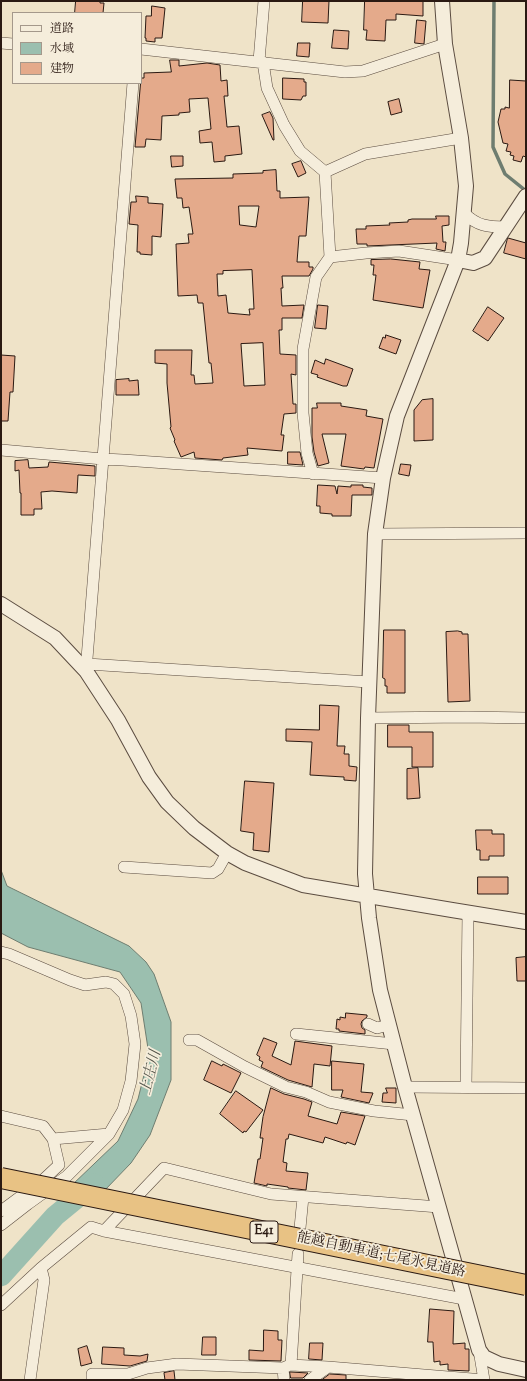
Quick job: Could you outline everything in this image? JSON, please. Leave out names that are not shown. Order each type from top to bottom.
[{"type":"highway","name":"能越自動車道;七尾氷見道路","points":[[1,1178],[526,1285]]},
{"type":"highway","name":"能越自動車道;七尾氷見道路","points":[[1,1188],[526,1294]]},
{"type":"street","points":[[264,1],[261,62],[267,88],[284,126],[300,151],[325,172],[330,257],[316,277],[303,349],[303,413],[307,453],[313,474]]},
{"type":"street","points":[[92,1380],[92,1374],[128,1374],[147,1368],[177,1364],[328,1367],[484,1380],[479,1350],[405,1087],[380,990],[366,895],[368,718],[375,534],[383,478],[397,416],[458,260],[464,213],[466,186],[461,138],[445,44],[442,1]]},
{"type":"street","points":[[1,43],[12,44]]},
{"type":"street","points":[[142,49],[345,72],[363,71],[445,44]]},
{"type":"street","points":[[87,667],[133,84]]},
{"type":"street","points":[[325,172],[365,154],[461,138]]},
{"type":"street","points":[[330,257],[399,251],[473,263],[485,258],[522,201]]},
{"type":"street","points":[[464,213],[471,220],[485,226],[505,227]]},
{"type":"street","points":[[1,450],[103,459],[383,478]]},
{"type":"street","points":[[375,534],[526,533]]},
{"type":"street","points":[[1,604],[55,638],[87,667],[149,777],[167,802],[194,828],[228,853],[245,863],[303,885],[526,922]]},
{"type":"street","points":[[87,667],[369,682]]},
{"type":"street","points":[[368,718],[526,718]]},
{"type":"street","points":[[124,867],[212,873],[218,869],[228,853]]},
{"type":"street","points":[[466,1088],[468,913]]},
{"type":"street","points":[[1,952],[85,985],[106,982],[114,984],[124,994],[131,1016],[135,1044],[131,1081],[123,1110],[109,1134],[67,1176],[1,1225]]},
{"type":"street","points":[[368,1024],[377,1028],[389,1025]]},
{"type":"street","points":[[296,1034],[394,1044]]},
{"type":"street","points":[[189,1040],[197,1040],[245,1067],[286,1087],[306,1092],[329,1102],[374,1111],[413,1115]]},
{"type":"street","points":[[405,1087],[526,1088]]},
{"type":"street","points":[[1,1116],[43,1126],[53,1139],[59,1165],[43,1180],[1,1211]]},
{"type":"street","points":[[53,1139],[109,1134]]},
{"type":"street","points":[[104,1231],[164,1168],[271,1194],[439,1207]]},
{"type":"street","points":[[300,1228],[303,1197]]},
{"type":"street","points":[[1,1305],[41,1268],[91,1227],[104,1231],[464,1299]]},
{"type":"street","points":[[284,1380],[287,1366],[298,1254]]},
{"type":"street","points":[[30,1380],[44,1280],[41,1268]]},
{"type":"street","points":[[479,1350],[484,1357],[499,1364],[526,1370]]},
{"type":"street","points":[[310,1380],[328,1367]]},
{"type":"water","points":[[1,870],[7,886],[129,946],[146,962],[154,974],[171,1022],[171,1080],[150,1135],[131,1163],[104,1191],[71,1186],[118,1141],[138,1099],[149,1055],[141,1003],[120,972],[28,947],[1,933]]},
{"type":"building","points":[[76,1],[100,1],[100,3],[104,3],[103,12],[75,12]]},
{"type":"building","points":[[303,1],[329,1],[328,23],[302,22]]},
{"type":"building","points":[[365,1],[423,1],[423,16],[396,14],[396,20],[386,20],[385,41],[366,40],[367,30],[364,30]]},
{"type":"building","points":[[152,6],[165,8],[162,38],[155,38],[155,42],[146,41],[145,38],[146,16],[151,16]]},
{"type":"building","points":[[417,20],[426,21],[424,44],[415,43]]},
{"type":"building","points":[[334,30],[349,31],[348,49],[332,48]]},
{"type":"building","points":[[298,43],[310,43],[309,57],[297,56]]},
{"type":"building","points":[[170,60],[179,60],[179,66],[207,63],[220,65],[221,81],[227,80],[228,96],[224,96],[227,127],[239,126],[242,154],[225,156],[225,161],[214,162],[212,142],[200,143],[199,131],[211,129],[208,98],[189,99],[190,112],[179,113],[179,115],[162,116],[161,140],[146,139],[145,147],[135,147],[140,84],[142,84],[142,78],[144,78],[144,73],[171,72]]},
{"type":"building","points":[[283,78],[304,79],[304,82],[306,82],[306,96],[303,96],[301,100],[283,99]]},
{"type":"building","points":[[510,80],[526,81],[526,157],[523,156],[521,162],[513,160],[514,156],[510,155],[511,152],[506,151],[508,144],[503,143],[498,122],[501,109],[505,109],[505,107],[509,108]]},
{"type":"building","points":[[399,99],[402,112],[391,115],[388,102]]},
{"type":"building","points":[[270,112],[273,118],[274,140],[262,115]]},
{"type":"building","points":[[171,156],[183,156],[183,166],[172,167]]},
{"type":"building","points":[[301,161],[306,173],[298,177],[292,164]]},
{"type":"building","points":[[276,170],[277,191],[280,191],[280,198],[309,197],[306,236],[299,236],[297,262],[309,262],[309,267],[313,267],[313,269],[309,276],[282,276],[283,288],[281,288],[282,306],[304,305],[302,318],[282,318],[282,330],[279,330],[280,354],[296,355],[296,375],[291,374],[293,404],[296,404],[296,413],[284,414],[281,435],[284,435],[282,451],[247,448],[248,455],[223,458],[222,460],[195,458],[194,452],[181,457],[170,428],[167,364],[155,363],[155,350],[192,350],[191,375],[194,375],[195,384],[213,383],[211,363],[209,363],[203,303],[198,303],[197,295],[178,296],[176,244],[189,243],[188,234],[193,234],[189,207],[183,208],[182,198],[177,198],[175,179],[233,178],[233,174],[263,173],[263,171]],"holes":[[[239,206],[259,206],[256,227],[240,225]],[[252,270],[254,309],[249,309],[250,315],[228,313],[226,295],[218,296],[217,274],[223,274],[223,271]],[[263,343],[265,385],[244,386],[241,344]]]},
{"type":"building","points":[[136,196],[148,197],[148,203],[163,204],[161,237],[152,236],[152,255],[140,254],[140,252],[137,252],[138,225],[129,224],[131,202],[136,202]]},
{"type":"building","points":[[436,216],[449,216],[449,225],[442,226],[443,242],[446,242],[445,251],[436,249],[437,243],[367,246],[367,244],[357,244],[356,229],[366,229],[366,226],[390,225],[389,223],[408,222],[408,220],[412,219],[436,219]]},
{"type":"building","points":[[508,238],[526,243],[526,259],[504,253]]},
{"type":"building","points":[[391,259],[420,262],[419,269],[430,270],[423,308],[373,300],[376,275],[373,275],[374,265],[371,265],[371,260]]},
{"type":"building","points":[[318,305],[328,306],[326,329],[315,328]]},
{"type":"building","points":[[488,307],[504,318],[488,341],[473,331]]},
{"type":"building","points":[[386,335],[401,340],[396,354],[379,348],[383,337],[385,338]]},
{"type":"building","points":[[1,355],[15,356],[13,392],[10,392],[8,421],[1,421]]},
{"type":"building","points":[[326,359],[353,369],[347,386],[317,377],[318,375],[311,373],[315,360],[324,364]]},
{"type":"building","points":[[129,379],[129,381],[138,380],[139,395],[116,395],[116,380]]},
{"type":"building","points":[[433,399],[433,440],[414,441],[414,410],[422,400]]},
{"type":"building","points":[[317,403],[341,403],[341,406],[367,410],[366,416],[383,419],[374,468],[365,467],[364,469],[341,466],[346,434],[322,434],[329,463],[318,466],[312,437],[312,408],[317,408]]},
{"type":"building","points":[[288,452],[300,452],[303,465],[288,464]]},
{"type":"building","points":[[28,460],[29,468],[48,467],[49,462],[95,466],[95,476],[78,475],[77,493],[52,491],[41,492],[42,509],[34,509],[34,515],[21,515],[19,470],[15,471],[15,461]]},
{"type":"building","points":[[401,464],[411,465],[409,476],[399,474]]},
{"type":"building","points":[[318,485],[335,486],[337,494],[338,486],[351,487],[351,485],[363,485],[363,487],[372,488],[372,495],[352,495],[351,516],[332,516],[332,514],[320,513],[320,506],[317,506]]},
{"type":"building","points":[[384,630],[405,630],[405,693],[387,693],[387,686],[385,686],[385,679],[383,678]]},
{"type":"building","points":[[446,632],[462,632],[462,634],[468,634],[470,701],[448,702]]},
{"type":"building","points":[[320,705],[339,706],[337,746],[345,746],[344,754],[349,754],[349,766],[357,767],[356,781],[344,780],[344,777],[310,775],[312,742],[286,741],[286,729],[319,730]]},
{"type":"building","points":[[388,725],[409,725],[409,732],[433,732],[433,767],[412,767],[412,747],[388,747]]},
{"type":"building","points":[[418,768],[420,798],[407,799],[407,769]]},
{"type":"building","points":[[245,781],[274,783],[269,852],[253,850],[254,833],[241,831]]},
{"type":"building","points":[[476,830],[492,830],[492,834],[504,834],[504,856],[489,856],[489,860],[480,860],[480,850],[477,850]]},
{"type":"building","points":[[478,877],[508,877],[508,894],[478,894]]},
{"type":"building","points":[[526,957],[526,981],[517,981],[516,958]]},
{"type":"building","points":[[346,1013],[367,1015],[361,1024],[362,1028],[365,1030],[365,1034],[339,1031],[339,1029],[336,1029],[337,1019],[340,1020],[340,1017],[345,1018]]},
{"type":"building","points":[[264,1038],[277,1043],[272,1056],[291,1065],[295,1041],[332,1046],[330,1066],[314,1064],[312,1087],[288,1080],[261,1067],[263,1062],[259,1060],[260,1057],[257,1055]]},
{"type":"building","points":[[212,1061],[222,1066],[223,1064],[241,1073],[231,1093],[204,1080]]},
{"type":"building","points":[[332,1061],[364,1064],[361,1092],[373,1093],[369,1103],[341,1097],[343,1090],[332,1090]]},
{"type":"building","points":[[271,1088],[284,1094],[312,1102],[308,1116],[337,1124],[341,1112],[365,1116],[355,1145],[347,1142],[346,1144],[325,1137],[323,1143],[289,1134],[288,1139],[286,1139],[283,1162],[287,1163],[286,1171],[308,1173],[306,1190],[267,1184],[267,1186],[254,1183],[263,1138],[260,1138],[263,1117]]},
{"type":"building","points":[[386,1088],[396,1088],[396,1103],[382,1102],[383,1093],[387,1093]]},
{"type":"building","points":[[236,1091],[263,1110],[246,1132],[244,1131],[243,1133],[220,1114]]},
{"type":"building","points":[[430,1309],[454,1311],[453,1344],[465,1343],[465,1349],[469,1349],[469,1371],[448,1370],[448,1364],[440,1365],[440,1361],[434,1362],[433,1342],[428,1342]]},
{"type":"building","points":[[264,1330],[278,1331],[278,1340],[282,1340],[281,1361],[249,1360],[249,1350],[263,1351]]},
{"type":"building","points":[[203,1337],[216,1337],[216,1355],[202,1355]]},
{"type":"building","points":[[310,1343],[323,1343],[322,1360],[309,1359]]},
{"type":"building","points":[[87,1346],[92,1363],[81,1366],[78,1349]]},
{"type":"building","points":[[103,1347],[124,1348],[124,1355],[140,1356],[148,1354],[147,1361],[130,1366],[102,1364]]},
{"type":"building","points":[[174,1371],[175,1380],[165,1380],[164,1373]]},
{"type":"building","points":[[290,1372],[308,1373],[303,1378],[291,1378]]},
{"type":"building","points":[[330,1374],[346,1375],[346,1380],[322,1380]]},
{"type":"waterway","points":[[494,1],[493,147],[505,174],[526,191]]},
{"type":"waterway","name":"上庄川","points":[[1,1276],[55,1216],[94,1184]]}]
